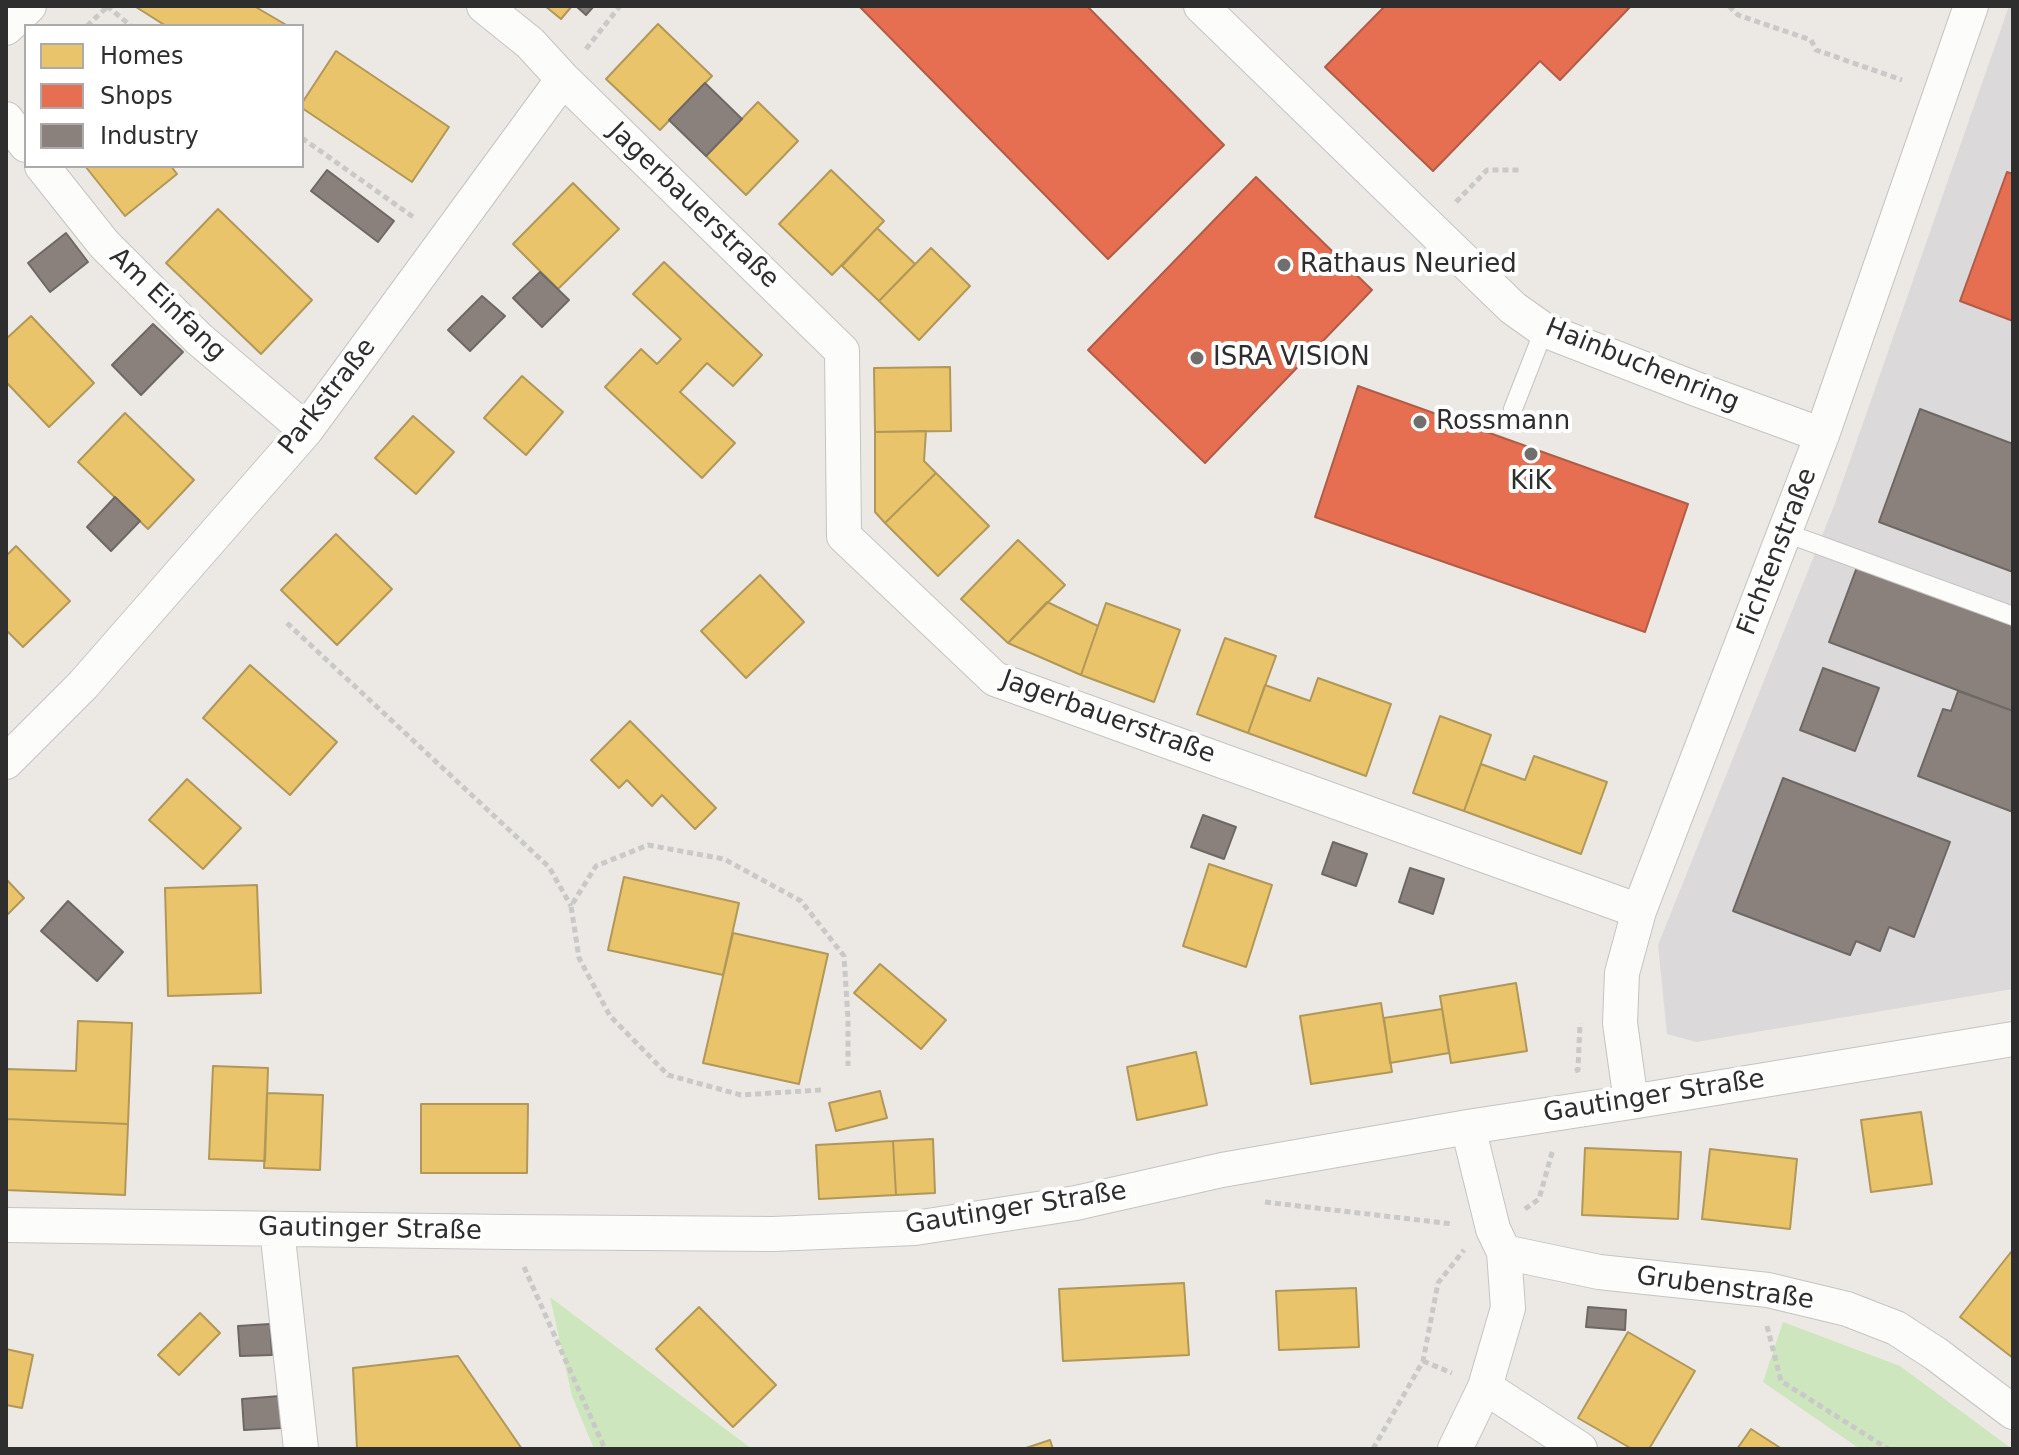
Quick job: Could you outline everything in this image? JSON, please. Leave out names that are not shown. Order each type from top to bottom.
[{"type":"street","points":[[6,28],[29,6]]},
{"type":"street","name":"Jagerbauerstraße","points":[[484,6],[530,43],[563,79],[842,351],[844,536],[995,679],[1639,911]]},
{"type":"street","name":"Hainbuchenring","points":[[1201,6],[1513,308],[1544,330],[1822,435]]},
{"type":"street","name":"Fichtenstraße","points":[[1631,1102],[1620,1023],[1622,973],[1639,911],[1822,435],[1971,6]]},
{"type":"street","name":"Parkstraße","points":[[6,762],[83,685],[306,430],[563,79]]},
{"type":"street","points":[[6,119],[24,142]]},
{"type":"street","name":"Am Einfang","points":[[44,168],[104,244],[199,339],[306,430]]},
{"type":"street","name":"Gautinger Straße","points":[[6,1225],[773,1234],[915,1228],[1076,1203],[1222,1170],[1468,1127],[2013,1039]]},
{"type":"street","points":[[1455,1449],[1485,1387],[1508,1308],[1490,1240],[1468,1127]]},
{"type":"street","points":[[277,1229],[301,1449]]},
{"type":"street","name":"Grubenstraße","points":[[1490,1240],[1599,1272],[1768,1290],[1847,1309],[1896,1328],[2013,1412]]},
{"type":"street","points":[[1485,1387],[1580,1449]]},
{"type":"lane","points":[[1513,409],[1544,330]]},
{"type":"lane","points":[[1786,533],[2013,616]]},
{"type":"path","points":[[89,24],[108,6],[129,24]]},
{"type":"path","points":[[563,79],[620,6]]},
{"type":"path","points":[[1729,6],[1738,15],[1811,40],[1816,50],[1902,80]]},
{"type":"path","points":[[304,139],[446,241]]},
{"type":"path","points":[[1430,228],[1487,170],[1522,170]]},
{"type":"path","points":[[287,623],[549,867],[571,906],[579,958],[610,1016],[668,1075],[741,1095],[821,1090]]},
{"type":"path","points":[[571,906],[596,866],[648,845],[724,859],[801,901],[844,956],[848,1066]]},
{"type":"path","points":[[1373,1449],[1423,1361],[1438,1283],[1539,1199],[1556,1137]]},
{"type":"path","points":[[1260,1201],[1459,1225],[1490,1240]]},
{"type":"path","points":[[508,1232],[605,1449]]},
{"type":"path","points":[[1768,1290],[1764,1317],[1781,1381],[1888,1449]]},
{"type":"shaded area","points":[[2009,6],[2013,6],[2013,989],[1696,1042],[1667,1034],[1658,945],[1834,506]]},
{"type":"green space","points":[[550,1297],[752,1449],[594,1449],[572,1396]]},
{"type":"green space","points":[[1783,1322],[1900,1366],[2012,1449],[1860,1449],[1763,1382]]},
{"type":"building: Homes","points":[[254,6],[285,24],[163,24],[136,7]]},
{"type":"building: Homes","points":[[545,6],[572,6],[561,19]]},
{"type":"building: Homes","points":[[658,24],[712,76],[660,130],[606,79]]},
{"type":"building: Homes","points":[[336,51],[449,127],[412,182],[304,109],[304,100]]},
{"type":"building: Homes","points":[[758,102],[798,141],[746,195],[706,156]]},
{"type":"building: Homes","points":[[87,168],[172,168],[177,174],[125,216]]},
{"type":"building: Homes","points":[[831,170],[884,221],[832,275],[779,224]]},
{"type":"building: Homes","points":[[573,183],[619,229],[558,289],[513,244]]},
{"type":"building: Homes","points":[[218,209],[312,300],[261,354],[166,263]]},
{"type":"building: Homes","points":[[877,228],[915,264],[879,301],[842,266]]},
{"type":"building: Homes","points":[[931,248],[970,286],[919,340],[879,301]]},
{"type":"building: Homes","points":[[664,262],[762,355],[733,386],[707,363],[680,392],[735,443],[702,478],[605,387],[641,349],[657,364],[681,339],[633,294]]},
{"type":"building: Homes","points":[[31,316],[94,383],[49,427],[6,382],[6,339]]},
{"type":"building: Homes","points":[[950,367],[951,431],[875,432],[874,368]]},
{"type":"building: Homes","points":[[522,376],[563,412],[526,455],[484,418]]},
{"type":"building: Homes","points":[[125,413],[194,480],[148,529],[78,462]]},
{"type":"building: Homes","points":[[413,416],[454,452],[416,494],[375,458]]},
{"type":"building: Homes","points":[[926,431],[924,461],[936,473],[885,523],[875,512],[875,432]]},
{"type":"building: Homes","points":[[936,473],[989,526],[938,576],[885,523]]},
{"type":"building: Homes","points":[[336,534],[392,589],[337,645],[281,590]]},
{"type":"building: Homes","points":[[1018,540],[1065,585],[1008,643],[961,599]]},
{"type":"building: Homes","points":[[16,546],[70,601],[23,647],[6,630],[6,556]]},
{"type":"building: Homes","points":[[760,575],[804,622],[746,678],[701,631]]},
{"type":"building: Homes","points":[[1047,602],[1098,626],[1081,675],[1008,643]]},
{"type":"building: Homes","points":[[1106,603],[1180,630],[1154,702],[1081,675]]},
{"type":"building: Homes","points":[[1225,638],[1276,656],[1248,733],[1197,714]]},
{"type":"building: Homes","points":[[250,665],[337,742],[290,795],[203,718]]},
{"type":"building: Homes","points":[[1318,678],[1391,704],[1366,776],[1248,733],[1265,685],[1310,701]]},
{"type":"building: Homes","points":[[1440,716],[1491,735],[1464,811],[1413,793]]},
{"type":"building: Homes","points":[[630,721],[716,808],[695,829],[662,795],[652,806],[627,780],[619,788],[591,760]]},
{"type":"building: Homes","points":[[1534,756],[1607,782],[1581,854],[1464,811],[1481,764],[1525,780]]},
{"type":"building: Homes","points":[[187,779],[241,828],[203,869],[149,820]]},
{"type":"building: Homes","points":[[1209,864],[1272,885],[1246,967],[1183,946]]},
{"type":"building: Homes","points":[[624,877],[739,903],[723,975],[608,950]]},
{"type":"building: Homes","points":[[6,879],[24,898],[6,916]]},
{"type":"building: Homes","points":[[257,885],[261,993],[168,996],[165,888]]},
{"type":"building: Homes","points":[[733,933],[828,954],[799,1084],[703,1063]]},
{"type":"building: Homes","points":[[880,964],[946,1020],[921,1049],[854,993]]},
{"type":"building: Homes","points":[[1516,983],[1527,1051],[1451,1063],[1440,996]]},
{"type":"building: Homes","points":[[1381,1003],[1392,1072],[1311,1084],[1300,1016]]},
{"type":"building: Homes","points":[[1442,1009],[1449,1053],[1390,1063],[1384,1018]]},
{"type":"building: Homes","points":[[78,1021],[132,1023],[128,1124],[6,1119],[6,1069],[76,1071]]},
{"type":"building: Homes","points":[[1196,1052],[1207,1105],[1137,1120],[1127,1067]]},
{"type":"building: Homes","points":[[213,1066],[268,1068],[265,1161],[209,1159]]},
{"type":"building: Homes","points":[[880,1091],[887,1118],[836,1131],[829,1103]]},
{"type":"building: Homes","points":[[267,1093],[323,1095],[320,1170],[264,1168]]},
{"type":"building: Homes","points":[[421,1104],[528,1104],[527,1173],[421,1173]]},
{"type":"building: Homes","points":[[1921,1112],[1932,1184],[1871,1192],[1861,1120]]},
{"type":"building: Homes","points":[[6,1119],[128,1124],[125,1195],[6,1190]]},
{"type":"building: Homes","points":[[933,1139],[935,1193],[896,1195],[893,1141]]},
{"type":"building: Homes","points":[[893,1141],[896,1195],[819,1199],[816,1145]]},
{"type":"building: Homes","points":[[1585,1148],[1681,1152],[1678,1219],[1582,1215]]},
{"type":"building: Homes","points":[[1710,1149],[1797,1159],[1790,1229],[1702,1219]]},
{"type":"building: Homes","points":[[2011,1252],[2013,1254],[2013,1358],[1960,1317]]},
{"type":"building: Homes","points":[[1184,1283],[1189,1355],[1063,1361],[1059,1289]]},
{"type":"building: Homes","points":[[1356,1288],[1359,1347],[1279,1350],[1276,1291]]},
{"type":"building: Homes","points":[[699,1307],[776,1385],[733,1427],[656,1349]]},
{"type":"building: Homes","points":[[200,1313],[220,1333],[179,1375],[158,1355]]},
{"type":"building: Homes","points":[[1628,1332],[1695,1371],[1649,1449],[1632,1449],[1578,1418]]},
{"type":"building: Homes","points":[[6,1349],[33,1355],[22,1408],[6,1405]]},
{"type":"building: Homes","points":[[458,1356],[522,1449],[357,1449],[353,1368]]},
{"type":"building: Homes","points":[[1751,1429],[1782,1449],[1737,1449]]},
{"type":"building: Homes","points":[[1050,1440],[1053,1449],[1023,1449]]},
{"type":"building: Shops","points":[[859,6],[1087,6],[1224,145],[1108,259]]},
{"type":"building: Shops","points":[[1385,6],[1631,6],[1560,80],[1540,61],[1433,171],[1325,67]]},
{"type":"building: Shops","points":[[2007,172],[2013,174],[2013,321],[1960,301]]},
{"type":"building: Shops","points":[[1256,177],[1372,290],[1205,463],[1088,350]]},
{"type":"building: Shops","points":[[1358,386],[1688,504],[1645,632],[1315,517]]},
{"type":"building: Industry","points":[[576,6],[594,6],[586,15]]},
{"type":"building: Industry","points":[[705,83],[742,119],[706,156],[669,120]]},
{"type":"building: Industry","points":[[327,170],[394,221],[378,242],[311,191]]},
{"type":"building: Industry","points":[[66,233],[88,262],[50,292],[28,263]]},
{"type":"building: Industry","points":[[540,272],[569,300],[542,327],[513,298]]},
{"type":"building: Industry","points":[[482,296],[505,316],[470,351],[448,330]]},
{"type":"building: Industry","points":[[153,324],[183,352],[141,395],[112,365]]},
{"type":"building: Industry","points":[[1920,409],[2013,444],[2013,572],[1879,522]]},
{"type":"building: Industry","points":[[115,497],[140,521],[111,551],[87,527]]},
{"type":"building: Industry","points":[[1857,567],[2013,626],[2013,711],[1829,642]]},
{"type":"building: Industry","points":[[1823,668],[1879,688],[1855,751],[1800,730]]},
{"type":"building: Industry","points":[[1958,691],[2013,711],[2013,812],[1918,776],[1943,709],[1951,711]]},
{"type":"building: Industry","points":[[1783,778],[1950,842],[1914,937],[1889,927],[1880,951],[1856,941],[1850,955],[1733,911]]},
{"type":"building: Industry","points":[[1203,815],[1236,827],[1224,859],[1191,847]]},
{"type":"building: Industry","points":[[1333,842],[1367,854],[1356,886],[1322,874]]},
{"type":"building: Industry","points":[[1410,868],[1444,879],[1433,914],[1399,902]]},
{"type":"building: Industry","points":[[68,901],[123,952],[97,981],[41,931]]},
{"type":"building: Industry","points":[[1588,1307],[1626,1310],[1625,1330],[1586,1327]]},
{"type":"building: Industry","points":[[270,1324],[272,1355],[240,1356],[238,1326]]},
{"type":"building: Industry","points":[[280,1396],[282,1428],[244,1430],[242,1399]]},
{"type":"place","name":"Rathaus Neuried","points":[[1284,265]]},
{"type":"place","name":"ISRA VISION","points":[[1197,358]]},
{"type":"place","name":"Rossmann","points":[[1420,422]]},
{"type":"place","name":"KiK","points":[[1531,454]]}]
